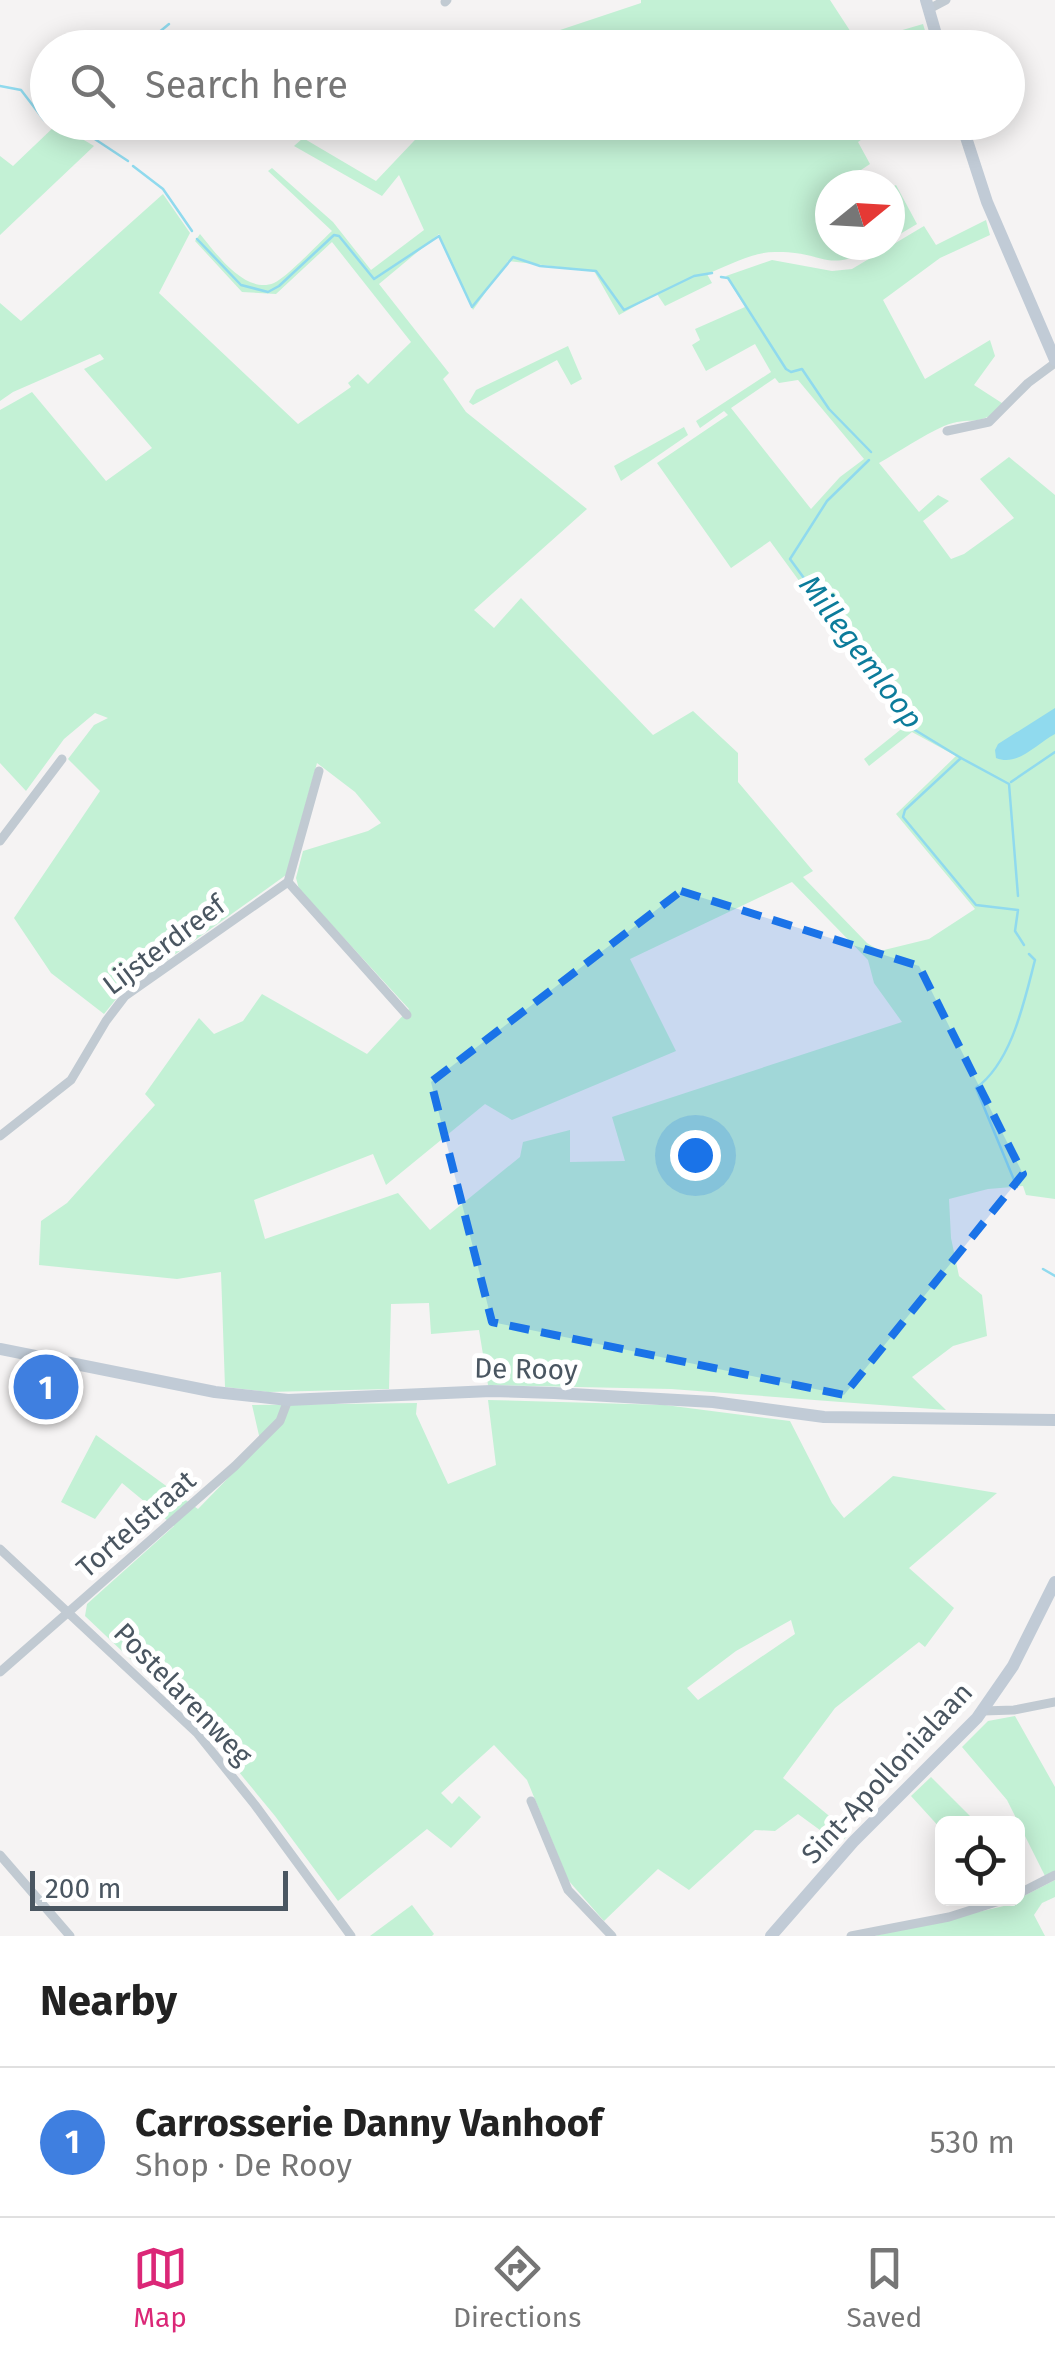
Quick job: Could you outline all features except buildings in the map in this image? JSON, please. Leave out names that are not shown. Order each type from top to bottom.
[{"type":"street","points":[[935,30],[928,4],[946,0]]},
{"type":"street","points":[[947,431],[989,422],[1055,361],[994,220],[967,140]]},
{"type":"street","points":[[0,840],[62,759]]},
{"type":"street","points":[[319,770],[288,882],[406,1014]]},
{"type":"street","name":"Lijsterdreef","points":[[0,1136],[71,1080],[125,996],[288,882]]},
{"type":"street","name":"De Rooy","points":[[0,1349],[198,1389],[288,1400],[491,1391],[700,1401],[824,1417],[1055,1420]]},
{"type":"street","name":"Tortelstraat","points":[[0,1672],[236,1466],[280,1421],[288,1400]]},
{"type":"street","name":"Postelarenweg","points":[[0,1549],[216,1754],[351,1936]]},
{"type":"street","name":"Sint-Apollonialaan","points":[[771,1936],[853,1842],[983,1711],[1013,1666],[1055,1582]]},
{"type":"street","points":[[983,1711],[1055,1702]]},
{"type":"street","points":[[531,1800],[568,1890],[612,1936]]},
{"type":"street","points":[[0,1855],[70,1936]]},
{"type":"street","points":[[1025,1890],[1055,1875]]},
{"type":"street","points":[[851,1936],[949,1917],[984,1906]]},
{"type":"highlighted area","points":[[681,891],[919,966],[1023,1174],[844,1395],[492,1322],[431,1082]]},
{"type":"green space","points":[[830,0],[850,30],[560,30],[641,3]]},
{"type":"green space","points":[[923,24],[925,30],[902,30]]},
{"type":"green space","points":[[40,140],[84,140],[94,146],[0,235],[0,156],[13,166]]},
{"type":"green space","points":[[301,140],[376,181],[415,140],[861,140],[858,142],[870,164],[861,170],[815,170],[815,258],[792,253],[758,254],[707,274],[712,283],[665,306],[657,294],[619,315],[594,271],[508,261],[473,310],[439,234],[379,284],[449,373],[443,379],[466,412],[587,509],[474,610],[494,628],[521,598],[653,735],[693,711],[738,753],[738,782],[813,871],[803,877],[867,943],[880,951],[929,939],[975,909],[896,814],[956,756],[912,732],[869,766],[864,759],[905,726],[770,541],[731,568],[657,463],[728,415],[724,411],[700,428],[696,421],[771,372],[755,344],[706,371],[692,345],[700,340],[695,329],[745,307],[726,276],[772,260],[832,271],[852,269],[867,260],[905,260],[905,237],[924,226],[936,245],[986,220],[990,235],[940,258],[883,300],[925,379],[990,340],[995,356],[974,385],[1005,405],[988,417],[944,426],[879,463],[919,512],[938,495],[949,501],[923,521],[951,559],[1014,518],[980,479],[1009,457],[1055,495],[1055,1199],[1026,1195],[1023,1186],[988,1189],[949,1199],[951,1238],[959,1276],[982,1295],[987,1336],[953,1346],[912,1377],[946,1410],[671,1389],[488,1385],[479,1330],[431,1334],[429,1303],[391,1304],[389,1389],[268,1392],[225,1387],[221,1272],[177,1279],[39,1265],[41,1221],[67,1203],[155,1105],[145,1094],[199,1018],[214,1034],[243,1021],[262,994],[367,1054],[409,1009],[299,889],[296,878],[303,851],[368,831],[381,823],[355,792],[317,763],[286,875],[121,993],[104,1014],[51,973],[14,918],[100,791],[68,759],[94,725],[108,718],[95,713],[64,739],[26,791],[0,763],[0,410],[32,392],[106,481],[152,448],[84,369],[104,359],[100,354],[0,401],[0,303],[21,321],[163,194],[190,233],[159,293],[298,424],[351,387],[348,383],[358,374],[368,384],[411,342],[332,242],[276,294],[242,292],[195,241],[200,234],[232,270],[263,285],[279,280],[303,259],[332,231],[268,171],[272,168],[333,222],[371,270],[424,230],[399,175],[382,196],[294,146]],"holes":[[[775,378],[779,383],[798,380],[864,459],[840,477],[811,509],[731,408]],[[792,882],[868,960],[874,983],[902,1022],[612,1117],[625,1161],[570,1162],[570,1130],[523,1142],[520,1157],[430,1230],[398,1193],[265,1239],[254,1200],[373,1154],[386,1185],[485,1104],[512,1120],[676,1051],[630,959]]]},
{"type":"green space","points":[[905,202],[917,224],[905,231]]},
{"type":"green space","points":[[568,346],[582,379],[571,385],[557,360],[473,405],[469,402],[476,390]]},
{"type":"green space","points":[[684,427],[688,435],[621,481],[614,466]]},
{"type":"green space","points":[[488,1400],[665,1405],[790,1421],[832,1503],[844,1518],[893,1476],[997,1493],[909,1568],[954,1608],[925,1647],[919,1642],[835,1708],[783,1778],[850,1833],[839,1844],[798,1814],[775,1831],[755,1830],[689,1890],[658,1869],[604,1921],[568,1880],[527,1780],[494,1745],[441,1793],[452,1804],[459,1796],[481,1817],[451,1848],[427,1829],[338,1901],[202,1727],[85,1616],[87,1604],[174,1526],[122,1483],[95,1519],[61,1502],[96,1435],[198,1509],[261,1444],[252,1405],[417,1403],[416,1414],[448,1484],[496,1465]],"holes":[[[791,1620],[795,1634],[698,1700],[687,1688],[736,1651]]]},
{"type":"green space","points":[[1015,1716],[1055,1787],[1055,1872],[1045,1876],[1025,1836],[1025,1816],[1015,1816],[1007,1800],[962,1747],[988,1721]]},
{"type":"green space","points":[[931,1777],[970,1816],[935,1816],[935,1822],[911,1796]]},
{"type":"green space","points":[[1055,1880],[1055,1897],[1042,1903],[1034,1915],[1045,1936],[874,1936],[1004,1906],[1025,1906],[1025,1895]]},
{"type":"green space","points":[[412,1905],[432,1936],[370,1936]]},
{"type":"water","points":[[1055,708],[1055,734],[1019,757],[996,758],[998,744]]},
{"type":"waterway","points":[[162,30],[169,24]]},
{"type":"waterway","name":"Millegemloop","points":[[0,86],[21,90],[30,102]]},
{"type":"waterway","name":"Millegemloop","points":[[96,140],[128,161]]},
{"type":"waterway","name":"Millegemloop","points":[[133,166],[163,189],[192,231]]},
{"type":"waterway","name":"Millegemloop","points":[[197,239],[241,285],[268,292],[334,235],[339,236],[374,279],[439,236],[472,307],[513,257],[540,266],[596,271],[624,310],[694,276],[712,273]]},
{"type":"waterway","name":"Millegemloop","points":[[721,277],[728,278],[786,369],[802,369],[829,409],[871,452]]},
{"type":"waterway","name":"Millegemloop","points":[[869,460],[827,501],[790,559],[915,730],[961,758],[905,810],[903,817],[976,905],[1018,910],[1015,931],[1024,945]]},
{"type":"waterway","points":[[1011,782],[1055,752]]},
{"type":"waterway","points":[[961,758],[1009,784],[1018,896]]},
{"type":"waterway","name":"Millegemloop","points":[[1017,1187],[976,1088],[999,1063],[1015,1030],[1035,960],[1029,954]]},
{"type":"waterway","name":"Millegemloop","points":[[1043,1269],[1055,1276]]},
{"type":"place","name":"Carrosserie Danny Vanhoof","points":[[46,1387]]}]
